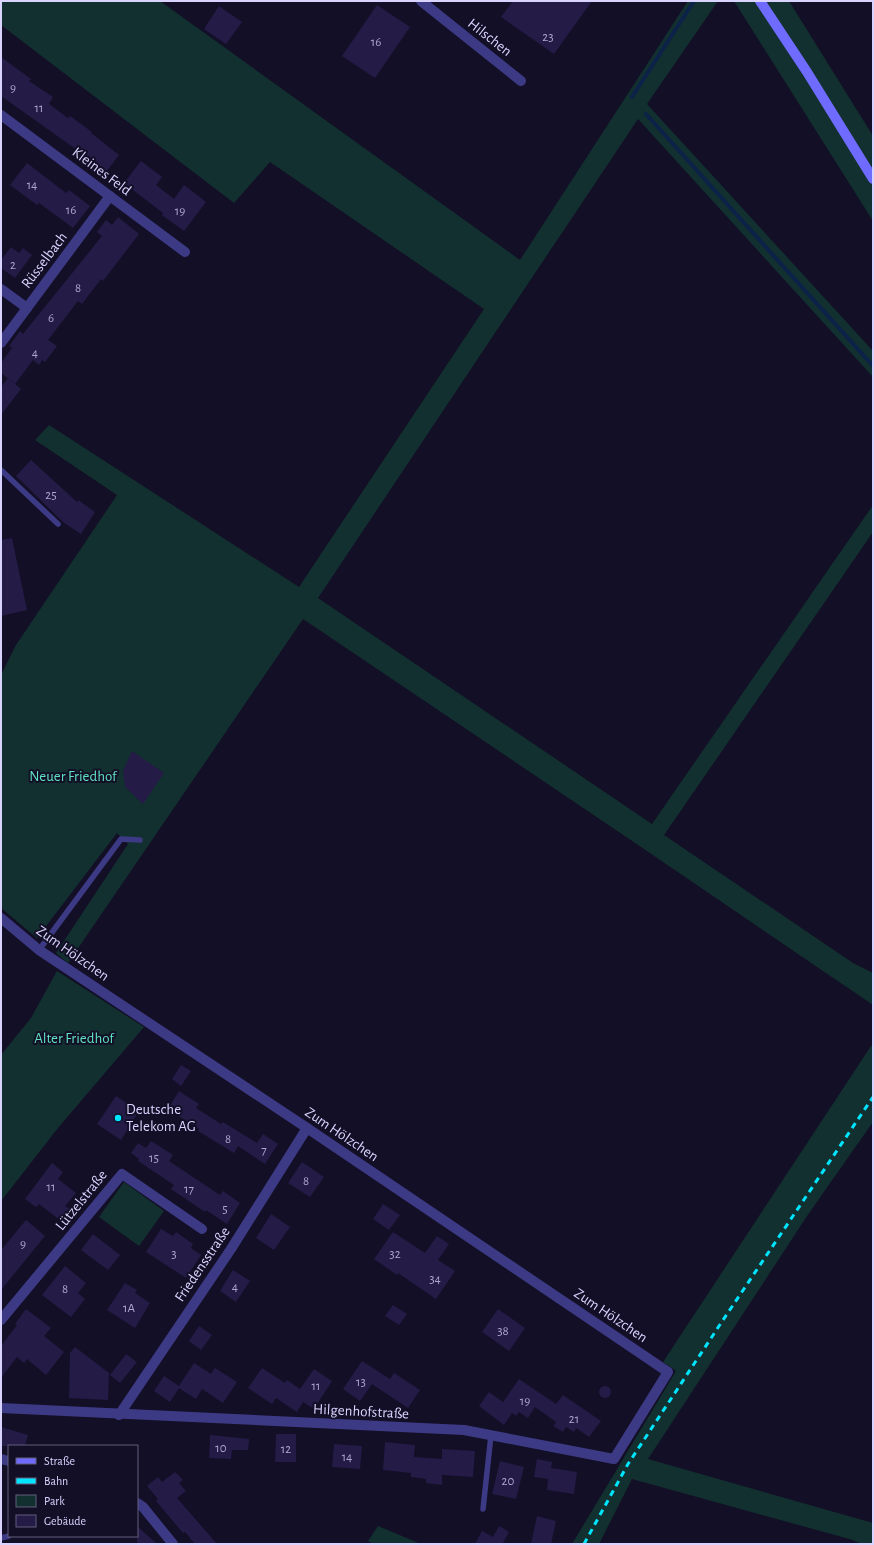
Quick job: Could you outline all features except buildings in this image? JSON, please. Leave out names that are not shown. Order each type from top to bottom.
[{"type":"main road","points":[[760,1],[807,72],[873,178]]},
{"type":"street","name":"Hilschen","points":[[421,1],[521,81]]},
{"type":"street","name":"Kleines Feld","points":[[1,115],[185,252]]},
{"type":"street","name":"Rüsselbach","points":[[1,343],[110,196]]},
{"type":"street","points":[[1,289],[26,308]]},
{"type":"street","name":"Zum Hölzchen","points":[[1,918],[39,950],[307,1128],[668,1372]]},
{"type":"street","name":"Friedensstraße","points":[[118,1415],[231,1249],[307,1128]]},
{"type":"street","name":"Lützelstraße","points":[[1,1320],[122,1174],[202,1229]]},
{"type":"street","name":"Hilgenhofstraße","points":[[1,1408],[118,1415],[464,1430],[614,1459],[668,1372]]},
{"type":"street","points":[[138,1504],[172,1543]]},
{"type":"lane","points":[[1,470],[58,524]]},
{"type":"lane","points":[[39,950],[121,839],[140,840]]},
{"type":"lane","points":[[483,1509],[491,1435]]},
{"type":"green space","name":"Neuer Friedhof","points":[[1,1],[160,1],[520,260],[688,1],[718,1],[647,104],[873,351],[873,377],[638,119],[318,598],[652,824],[873,505],[873,532],[664,835],[853,963],[873,973],[873,1005],[303,619],[68,963],[56,953],[128,844],[117,833],[37,938],[1,908],[1,675],[16,645],[117,495],[35,440],[49,425],[299,587],[484,309],[270,162],[234,203],[1,25]]},
{"type":"green space","points":[[734,1],[789,1],[873,136],[873,221]]},
{"type":"green space","name":"Alter Friedhof","points":[[57,971],[144,1027],[58,1128],[1,1201],[1,1055],[31,1018]]},
{"type":"green space","points":[[873,1043],[873,1122],[807,1216],[648,1459],[873,1523],[873,1544],[861,1544],[853,1540],[632,1479],[599,1544],[572,1544],[676,1371],[663,1362]]},
{"type":"green space","points":[[124,1182],[164,1211],[139,1246],[99,1217]]},
{"type":"green space","points":[[378,1526],[421,1544],[374,1544],[368,1541]]},
{"type":"waterway","points":[[632,97],[694,1]]},
{"type":"waterway","points":[[646,114],[873,366]]},
{"type":"railway","points":[[584,1544],[628,1464],[873,1097]]},
{"type":"place","name":"Deutsche Telekom AG","points":[[118,1118]]}]
